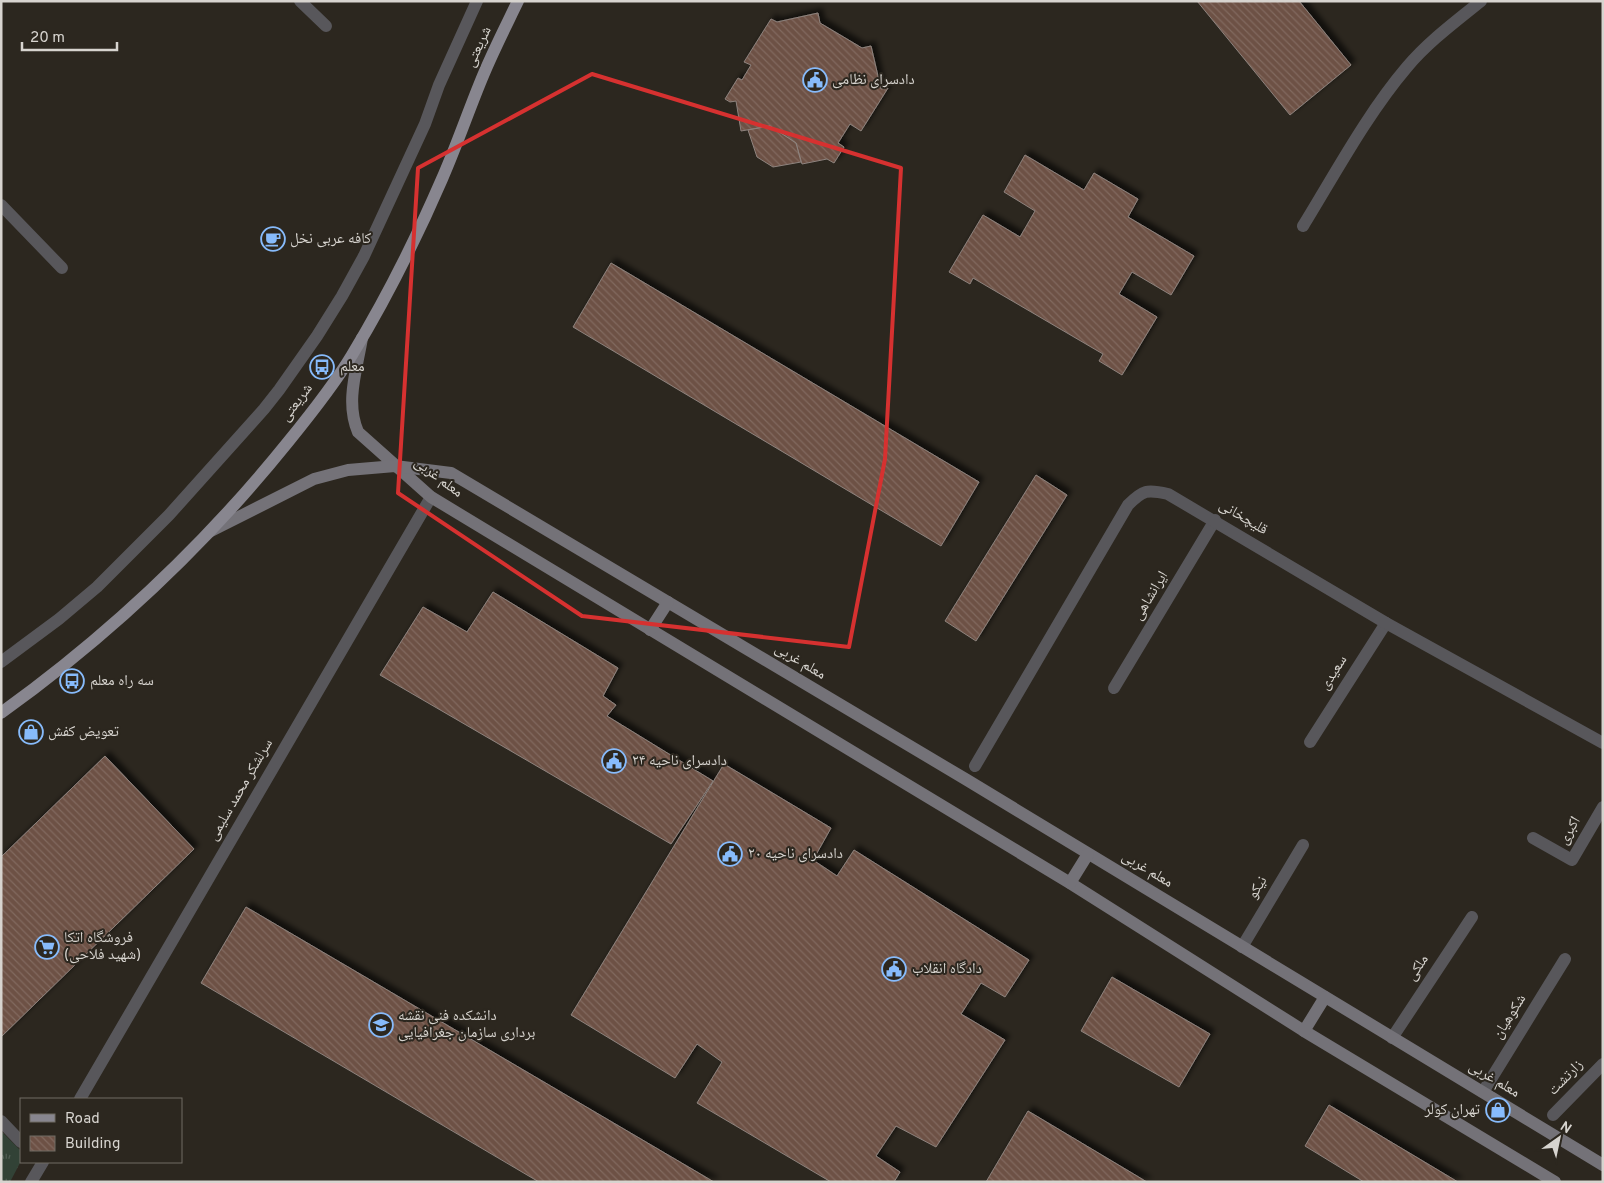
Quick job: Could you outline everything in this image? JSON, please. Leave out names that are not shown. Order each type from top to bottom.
[{"type":"main road","name":"شریعتی","points":[[1,713],[84,650],[211,531],[265,470],[351,358],[399,270],[442,180],[481,80],[518,1]]},
{"type":"main road","points":[[362,338],[351,402],[353,420],[358,432],[395,466]]},
{"type":"main road","points":[[211,531],[314,479],[348,470],[395,466]]},
{"type":"main road","name":"معلم غربی","points":[[395,466],[431,497],[1070,883],[1304,1031],[1555,1182]]},
{"type":"main road","name":"معلم غربی","points":[[395,466],[451,473],[1603,1165]]},
{"type":"main road","points":[[650,630],[668,602]]},
{"type":"main road","points":[[1070,883],[1088,854]]},
{"type":"main road","points":[[1304,1031],[1325,997]]},
{"type":"street","points":[[300,1],[326,26]]},
{"type":"street","points":[[1,662],[59,619],[97,587],[169,516],[258,416],[317,336],[364,256],[425,124],[438,85],[477,1]]},
{"type":"street","points":[[1302,226],[1381,100],[1402,73],[1436,38],[1481,1]]},
{"type":"street","points":[[1,205],[62,268]]},
{"type":"street","name":"قلیچخانی","points":[[975,766],[1128,506],[1140,494],[1153,490],[1168,494],[1215,520],[1386,622],[1603,743]]},
{"type":"street","name":"سرلشکر محمد سلیمی","points":[[81,1098],[431,497]]},
{"type":"street","name":"ایرانشاهی","points":[[1114,688],[1215,520]]},
{"type":"street","name":"سعیدی","points":[[1310,742],[1386,622]]},
{"type":"street","name":"اکبری","points":[[1534,838],[1572,860],[1603,807]]},
{"type":"street","name":"نیکو","points":[[1242,947],[1303,845]]},
{"type":"street","name":"ملکی","points":[[1392,1038],[1472,917]]},
{"type":"street","name":"شکوهیان","points":[[1483,1092],[1565,959]]},
{"type":"street","name":"زارتشت","points":[[1553,1115],[1603,1064]]},
{"type":"street","points":[[1,1120],[20,1141]]},
{"type":"street","points":[[31,1182],[41,1163]]},
{"type":"highlighted area","points":[[592,74],[901,168],[885,459],[849,647],[582,616],[398,493],[418,168]]},
{"type":"green space","points":[[1,1131],[20,1150],[20,1163],[10,1182],[1,1182]]},
{"type":"building","points":[[1197,1],[1299,1],[1351,65],[1290,115]]},
{"type":"building","points":[[818,13],[820,23],[862,48],[871,46],[881,89],[888,88],[861,131],[850,124],[838,143],[844,147],[834,163],[827,159],[802,164],[796,143],[770,126],[741,131],[736,101],[730,102],[725,99],[738,78],[742,80],[751,65],[744,62],[771,19],[777,22]]},
{"type":"building","points":[[770,126],[796,143],[801,162],[773,167],[757,157],[748,130]]},
{"type":"building","points":[[1025,155],[1084,190],[1094,173],[1138,199],[1128,217],[1194,256],[1171,295],[1132,272],[1119,294],[1157,317],[1122,375],[1099,361],[1103,354],[973,278],[970,284],[949,272],[983,215],[1020,237],[1035,211],[1004,192]]},
{"type":"building","points":[[611,263],[979,482],[941,546],[573,327]]},
{"type":"building","points":[[1036,475],[1067,495],[976,641],[945,621]]},
{"type":"building","points":[[493,592],[618,668],[603,696],[616,705],[607,716],[713,781],[671,844],[380,675],[423,607],[467,632]]},
{"type":"building","name":"فروشگاه اتکا (شهید فلاحی)","points":[[105,756],[194,849],[1,1037],[1,857]]},
{"type":"building","points":[[724,764],[831,828],[813,860],[837,876],[854,850],[1029,960],[1005,997],[981,983],[961,1014],[1005,1040],[936,1147],[896,1126],[876,1156],[900,1172],[894,1182],[831,1182],[697,1103],[722,1062],[697,1044],[675,1078],[571,1015]]},
{"type":"building","name":"دانشکده فنی نقشه برداری سازمان جغرافیایی","points":[[246,907],[714,1182],[539,1182],[201,983]]},
{"type":"building","points":[[1112,977],[1210,1034],[1179,1087],[1081,1031]]},
{"type":"building","points":[[1329,1105],[1458,1182],[1364,1182],[1305,1146]]},
{"type":"building","points":[[1028,1111],[1147,1182],[986,1182]]},
{"type":"place","name":"دادسرای نظامی","points":[[815,80]]},
{"type":"place","name":"کافه عربی نخل","points":[[273,239]]},
{"type":"place","name":"معلم","points":[[322,367]]},
{"type":"place","name":"سه راه معلم","points":[[72,681]]},
{"type":"place","name":"تعویض کفش","points":[[31,732]]},
{"type":"place","name":"دادسرای ناحیه ۲۴","points":[[614,761]]},
{"type":"place","name":"دادسرای ناحیه ۲۰","points":[[730,854]]},
{"type":"place","name":"فروشگاه اتکا (شهید فلاحی)","points":[[47,947]]},
{"type":"place","name":"دادگاه انقلاب","points":[[894,969]]},
{"type":"place","name":"دانشکده فنی نقشه برداری سازمان جغرافیایی","points":[[381,1025]]},
{"type":"place","name":"تهران کولر","points":[[1498,1110]]}]
